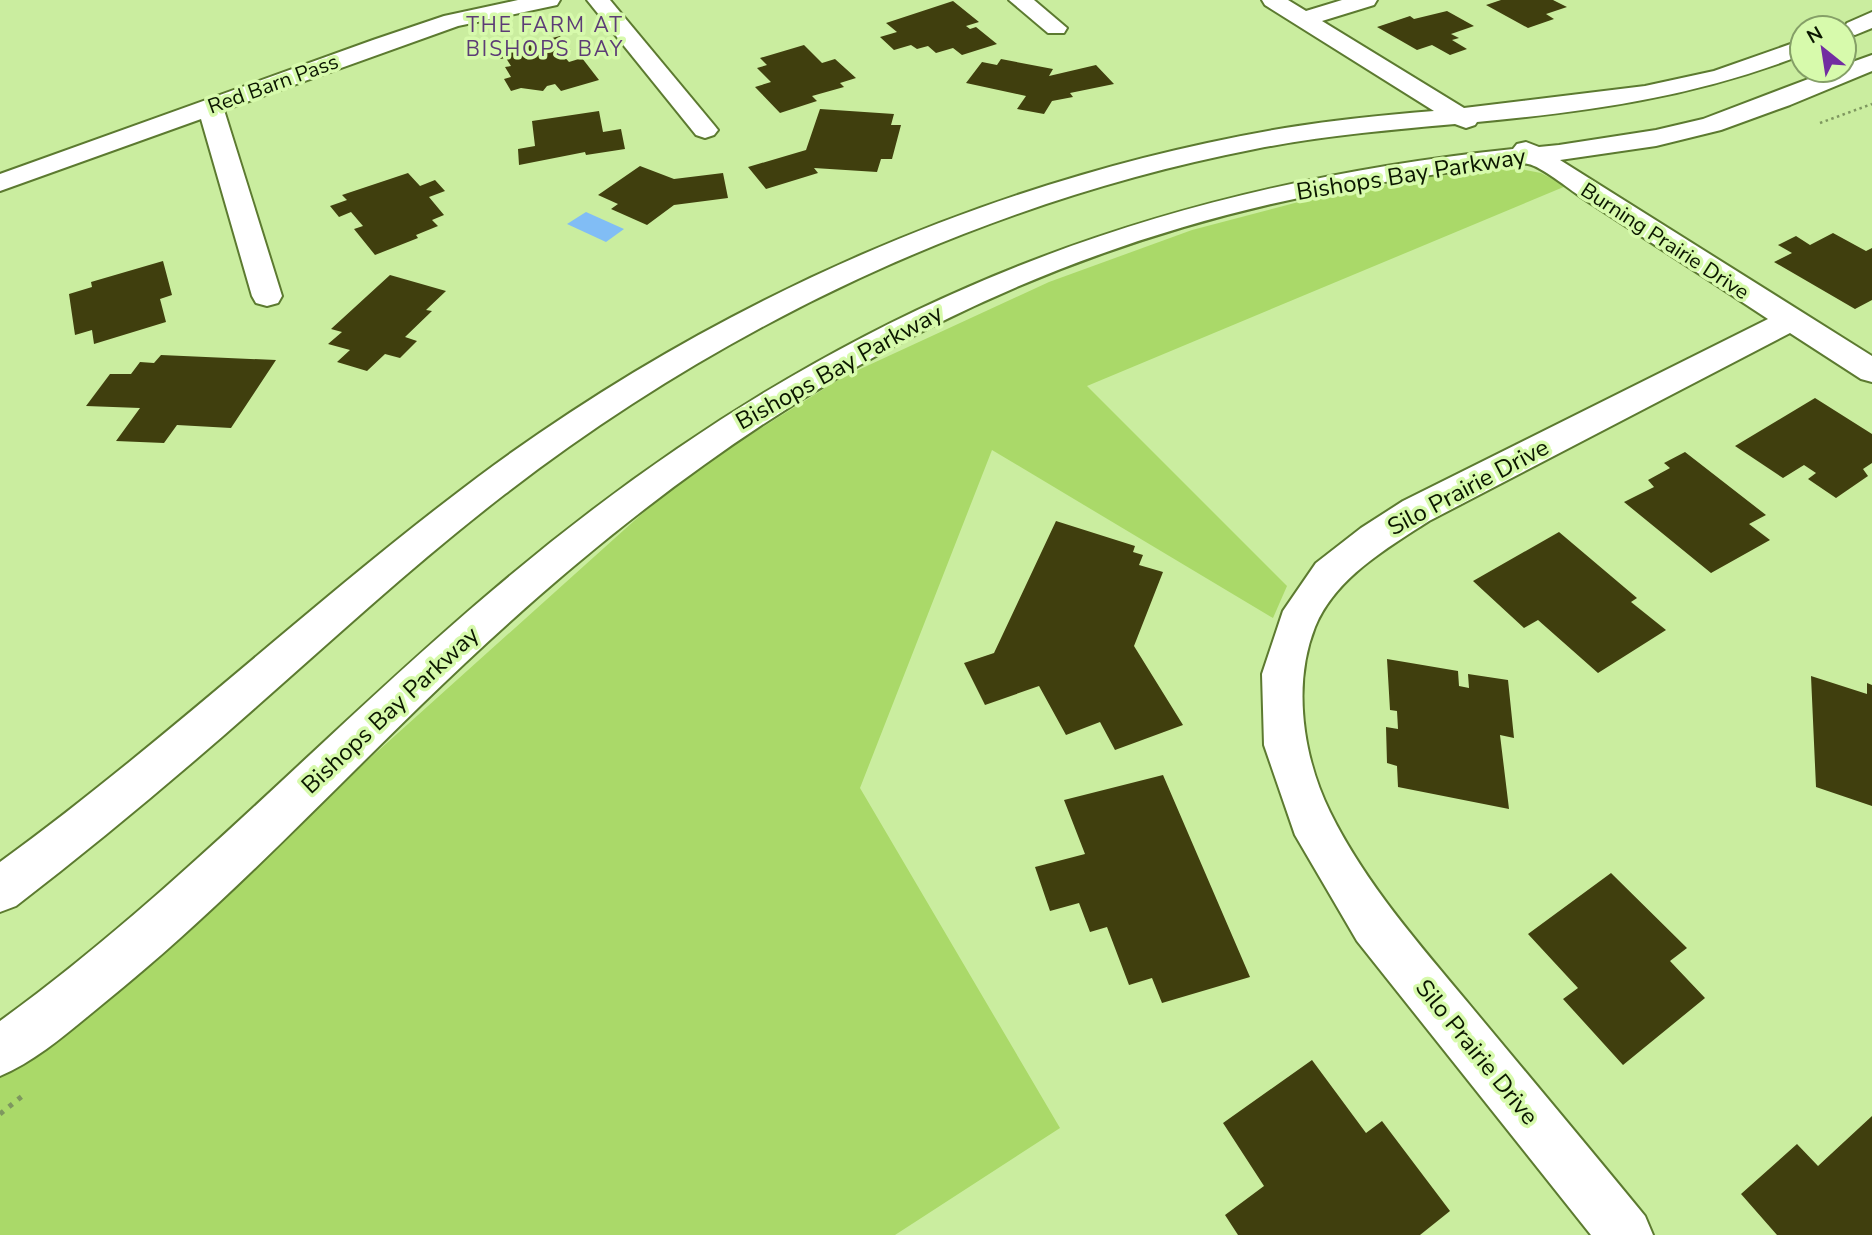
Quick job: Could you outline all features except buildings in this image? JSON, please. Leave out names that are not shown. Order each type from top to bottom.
[{"type":"street","name":"Red Barn Pass","points":[[0,183],[452,21],[549,0]]},
{"type":"street","points":[[598,0],[705,130]]},
{"type":"street","points":[[1020,0],[1056,27]]},
{"type":"street","name":"Burning Prairie Drive","points":[[1273,0],[1456,115],[1536,154],[1587,190],[1871,370]]},
{"type":"street","points":[[1303,19],[1366,0]]},
{"type":"street","name":"Bishops Bay Parkway","points":[[0,890],[114,803],[311,634],[495,483],[642,384],[758,316],[900,248],[995,212],[1083,184],[1193,155],[1275,138],[1654,92],[1727,75],[1788,52]]},
{"type":"street","name":"Bishops Bay Parkway","points":[[0,1051],[158,927],[437,664],[552,561],[619,507],[694,452],[803,382],[942,308],[1004,280],[1159,226],[1353,178],[1630,144],[1692,130],[1781,100],[1872,62]]},
{"type":"street","points":[[210,107],[267,296]]},
{"type":"street","name":"Silo Prairie Drive","points":[[1626,1235],[1373,925],[1311,821],[1285,745],[1282,674],[1297,622],[1329,573],[1374,538],[1416,511],[1790,320]]},
{"type":"path","points":[[1815,125],[1872,103]]},
{"type":"path","points":[[0,1114],[32,1089]]},
{"type":"green space","points":[[1515,168],[1541,173],[1566,186],[1087,386],[1287,586],[1273,618],[992,450],[860,788],[1060,1128],[895,1235],[0,1235],[0,1067],[151,955],[684,476],[843,377],[1049,282],[1192,230],[1325,195],[1429,177]]},
{"type":"water","points":[[586,212],[624,229],[606,242],[567,224]]},
{"type":"district","name":"THE FARM AT BISHOPS BAY","points":[[545,37]]}]
